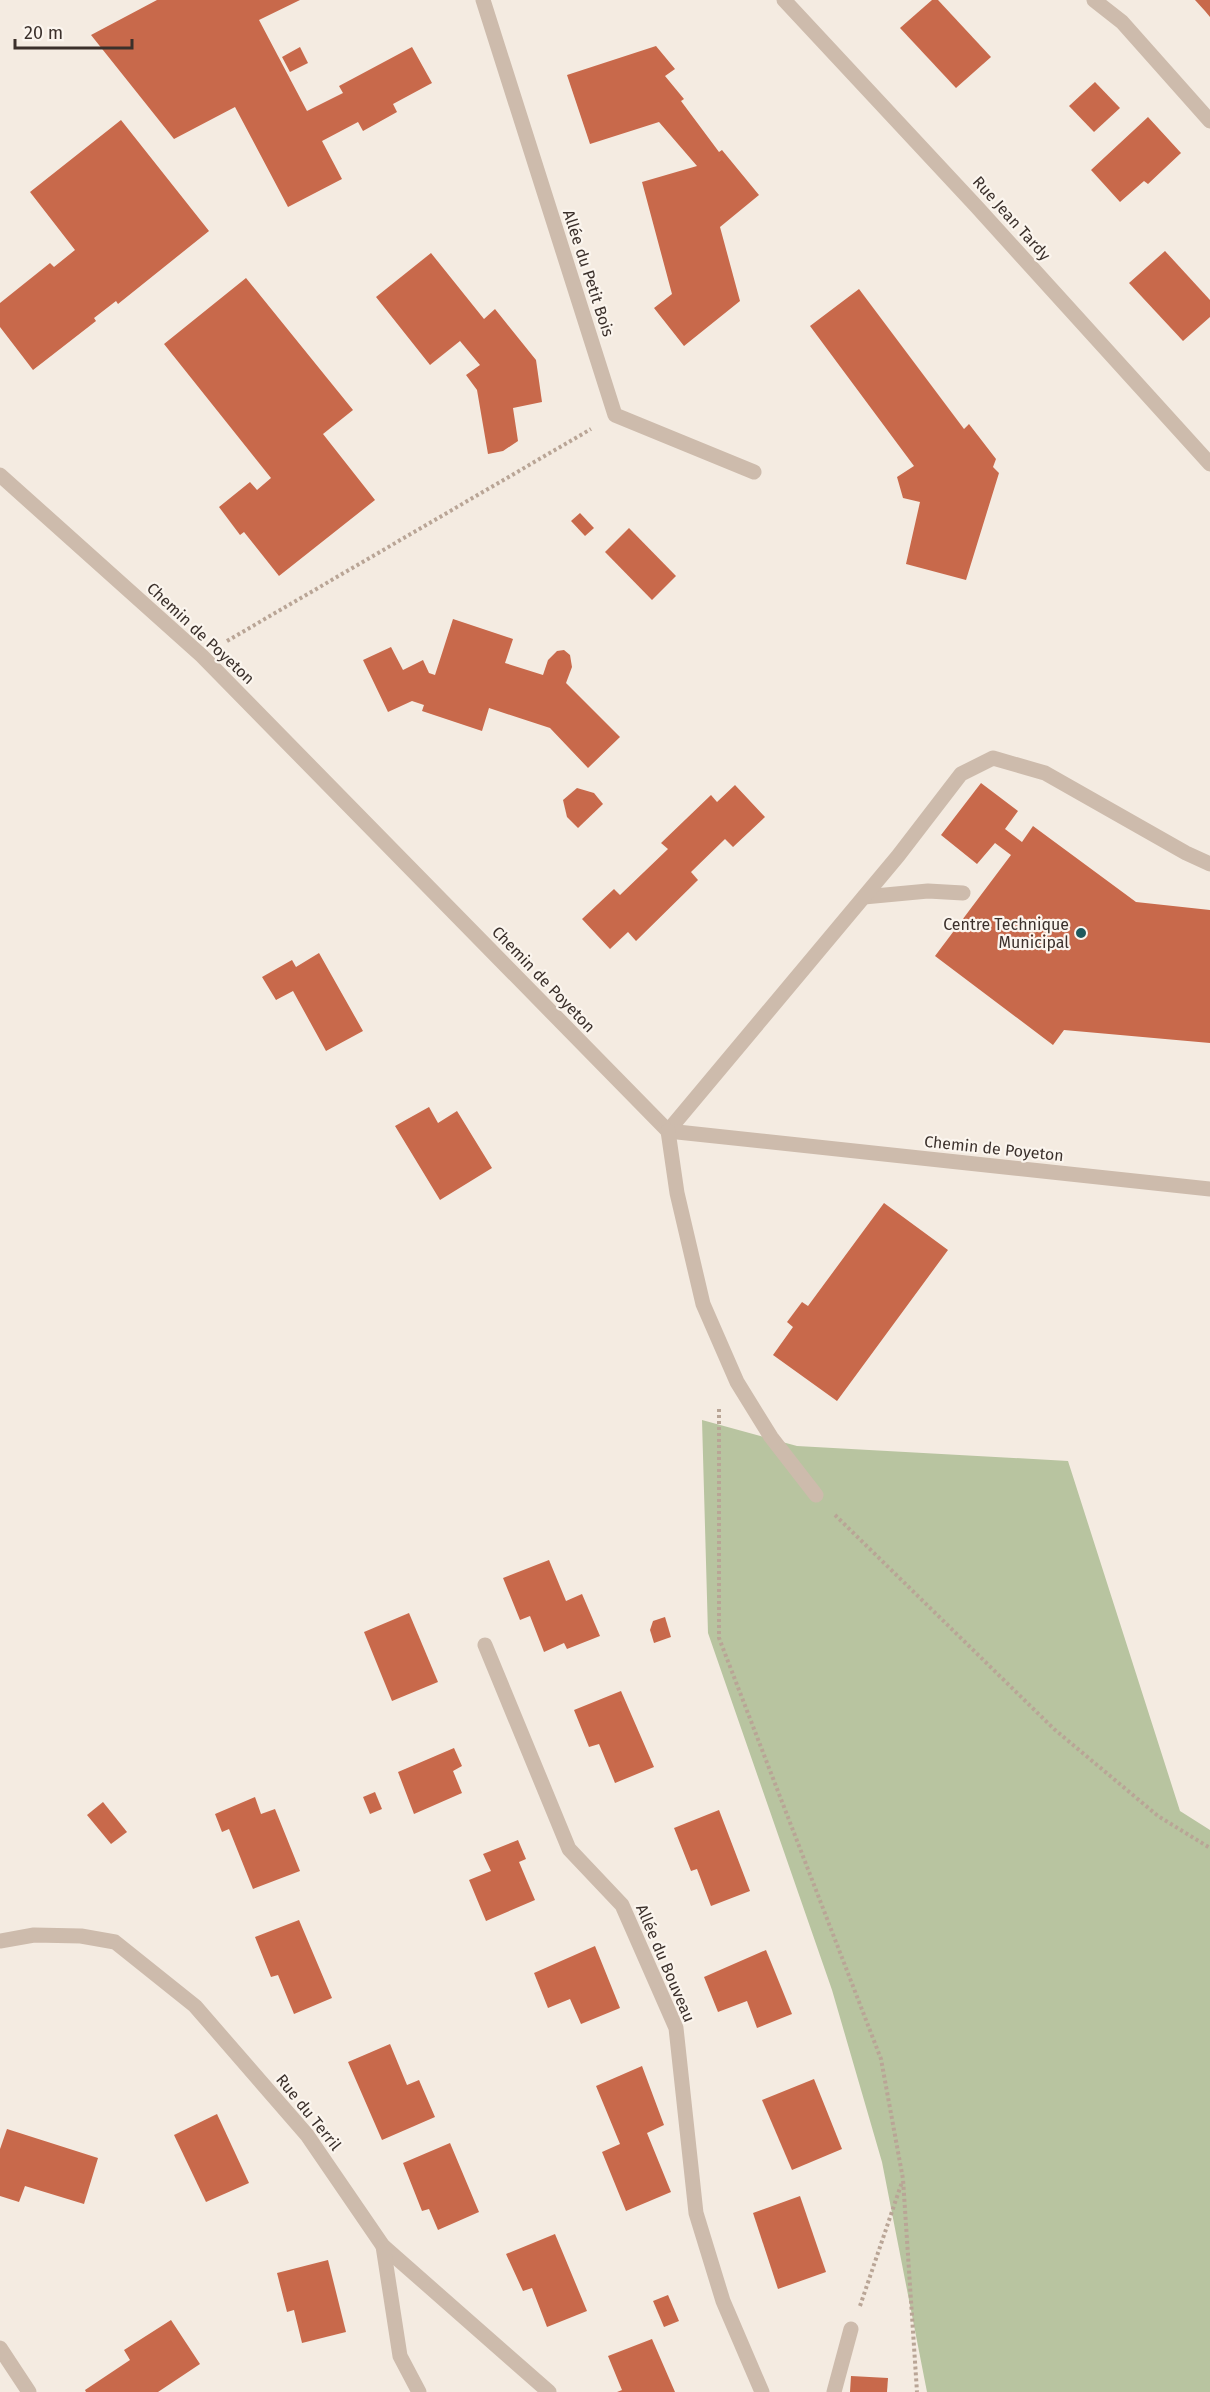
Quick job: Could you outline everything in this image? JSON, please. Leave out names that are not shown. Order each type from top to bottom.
[{"type":"street","name":"Allée du Petit Bois","points":[[483,0],[615,415]]},
{"type":"street","name":"Rue Jean Tardy","points":[[784,0],[968,197],[1210,464]]},
{"type":"street","points":[[1094,0],[1122,22],[1210,121]]},
{"type":"street","points":[[615,415],[754,472]]},
{"type":"street","name":"Chemin de Poyeton","points":[[0,475],[202,656],[668,1131],[1210,1189]]},
{"type":"street","points":[[816,1495],[771,1437],[737,1382],[703,1304],[677,1193],[668,1131],[864,897],[961,774],[993,758],[1045,772],[1186,853],[1210,864]]},
{"type":"street","points":[[864,897],[928,891],[963,893]]},
{"type":"street","name":"Allée du Bouveau","points":[[485,1645],[569,1849],[622,1905],[676,2028],[696,2212],[723,2301],[762,2392]]},
{"type":"street","name":"Rue du Terril","points":[[0,1941],[34,1935],[81,1936],[115,1942],[186,1999],[307,2135],[383,2246],[549,2392]]},
{"type":"street","points":[[383,2246],[400,2356],[419,2392]]},
{"type":"street","points":[[834,2392],[851,2329]]},
{"type":"street","points":[[0,2348],[28,2392]]},
{"type":"path","points":[[202,656],[615,415]]},
{"type":"path","points":[[718,1407],[719,1638],[881,2059],[903,2179],[917,2392]]},
{"type":"path","points":[[816,1495],[1054,1729],[1158,1816],[1210,1848]]},
{"type":"path","points":[[851,2329],[903,2179]]},
{"type":"green space","points":[[702,1420],[797,1446],[1068,1461],[1180,1811],[1210,1830],[1210,2392],[927,2392],[882,2162],[832,1990],[708,1633]]},
{"type":"building","points":[[157,0],[300,0],[259,20],[307,111],[343,93],[339,86],[412,47],[432,83],[393,104],[397,112],[363,131],[358,122],[322,141],[342,179],[288,207],[235,107],[174,139],[91,35]]},
{"type":"building","points":[[932,0],[938,0],[991,57],[956,88],[900,28]]},
{"type":"building","points":[[1195,0],[1210,0],[1210,17],[1205,11]]},
{"type":"building","points":[[656,46],[675,69],[665,76],[684,99],[681,101],[719,152],[722,150],[759,195],[720,227],[740,301],[684,346],[654,308],[672,294],[642,182],[697,166],[659,122],[590,144],[567,75]]},
{"type":"building","points":[[300,47],[308,63],[290,72],[282,57]]},
{"type":"building","points":[[1095,82],[1120,108],[1094,132],[1069,106]]},
{"type":"building","points":[[1148,117],[1181,153],[1148,184],[1144,181],[1120,202],[1091,170]]},
{"type":"building","points":[[121,120],[209,231],[118,304],[116,301],[94,318],[96,321],[33,370],[0,327],[0,303],[50,263],[54,267],[75,250],[30,192]]},
{"type":"building","points":[[1165,251],[1210,300],[1210,317],[1183,341],[1129,283]]},
{"type":"building","points":[[431,253],[484,319],[495,309],[536,360],[542,402],[513,408],[518,441],[503,451],[488,454],[477,390],[466,375],[480,365],[460,341],[430,365],[376,297]]},
{"type":"building","points":[[246,278],[353,410],[323,434],[375,500],[279,576],[244,532],[240,535],[219,507],[250,482],[257,490],[271,478],[164,344]]},
{"type":"building","points":[[859,289],[964,429],[969,424],[996,459],[993,467],[999,473],[966,580],[906,564],[920,502],[903,498],[897,477],[914,466],[810,326]]},
{"type":"building","points":[[580,513],[594,528],[585,536],[571,521]]},
{"type":"building","points":[[629,528],[676,576],[652,600],[605,552]]},
{"type":"building","points":[[453,619],[513,639],[505,663],[543,675],[548,660],[557,651],[564,650],[570,655],[572,667],[566,683],[620,737],[588,768],[550,728],[489,708],[482,731],[422,711],[424,705],[412,701],[388,712],[363,660],[391,647],[403,670],[423,660],[429,673],[435,675]]},
{"type":"building","name":"Centre Technique Municipal","points":[[981,783],[1018,811],[1005,829],[1022,842],[1033,826],[1136,902],[1210,910],[1210,1043],[1064,1030],[1053,1045],[935,956],[1011,855],[995,843],[977,864],[941,835]]},
{"type":"building","points":[[735,785],[765,817],[733,847],[725,839],[691,872],[698,880],[636,941],[628,932],[610,949],[582,919],[614,889],[620,895],[668,849],[661,843],[711,795],[717,802]]},
{"type":"building","points":[[577,788],[594,793],[603,804],[578,828],[567,817],[563,800]]},
{"type":"building","points":[[319,953],[363,1031],[326,1051],[293,991],[276,1000],[262,977],[292,960],[296,967]]},
{"type":"building","points":[[429,1107],[438,1123],[457,1111],[492,1168],[440,1200],[395,1126]]},
{"type":"building","points":[[884,1203],[948,1250],[837,1401],[773,1355],[793,1327],[787,1322],[802,1302],[808,1306]]},
{"type":"building","points":[[549,1560],[566,1601],[582,1594],[600,1636],[567,1649],[564,1643],[544,1652],[530,1616],[520,1620],[503,1578]]},
{"type":"building","points":[[409,1613],[438,1682],[392,1701],[364,1632]]},
{"type":"building","points":[[665,1617],[671,1637],[654,1643],[650,1630],[653,1621]]},
{"type":"building","points":[[621,1691],[654,1767],[615,1783],[599,1744],[589,1747],[574,1710]]},
{"type":"building","points":[[454,1748],[462,1766],[453,1771],[462,1793],[414,1814],[398,1772]]},
{"type":"building","points":[[375,1792],[382,1809],[370,1814],[363,1797]]},
{"type":"building","points":[[255,1797],[261,1814],[275,1809],[300,1871],[253,1889],[229,1829],[222,1832],[215,1814]]},
{"type":"building","points":[[103,1802],[127,1832],[111,1844],[87,1815]]},
{"type":"building","points":[[719,1810],[750,1891],[711,1906],[697,1869],[691,1871],[674,1828]]},
{"type":"building","points":[[518,1840],[526,1859],[519,1862],[535,1900],[486,1921],[469,1880],[491,1871],[483,1854]]},
{"type":"building","points":[[299,1920],[332,1998],[294,2014],[278,1975],[271,1977],[255,1937]]},
{"type":"building","points":[[595,1946],[620,2008],[581,2024],[570,1999],[548,2008],[534,1973]]},
{"type":"building","points":[[766,1950],[792,2014],[757,2028],[747,2001],[718,2012],[704,1977]]},
{"type":"building","points":[[390,2044],[407,2085],[419,2080],[435,2117],[382,2140],[348,2062]]},
{"type":"building","points":[[642,2066],[664,2125],[647,2133],[671,2192],[626,2211],[602,2152],[620,2144],[596,2086]]},
{"type":"building","points":[[814,2079],[842,2149],[792,2170],[762,2100]]},
{"type":"building","points":[[217,2114],[249,2183],[206,2202],[174,2135]]},
{"type":"building","points":[[7,2129],[98,2158],[84,2204],[25,2186],[19,2202],[0,2196],[0,2149]]},
{"type":"building","points":[[450,2143],[479,2212],[438,2230],[429,2209],[422,2211],[403,2163]]},
{"type":"building","points":[[800,2196],[826,2272],[778,2289],[753,2213]]},
{"type":"building","points":[[555,2234],[587,2311],[547,2327],[532,2288],[523,2291],[506,2254]]},
{"type":"building","points":[[328,2260],[346,2332],[302,2343],[294,2310],[287,2312],[277,2273]]},
{"type":"building","points":[[668,2295],[679,2321],[664,2327],[653,2301]]},
{"type":"building","points":[[171,2320],[200,2364],[158,2392],[86,2392],[85,2390],[130,2360],[124,2350]]},
{"type":"building","points":[[652,2339],[675,2392],[617,2392],[622,2390],[608,2356]]},
{"type":"building","points":[[851,2376],[888,2378],[887,2392],[850,2392]]},
{"type":"place","name":"Centre Technique Municipal","points":[[1081,933]]}]
